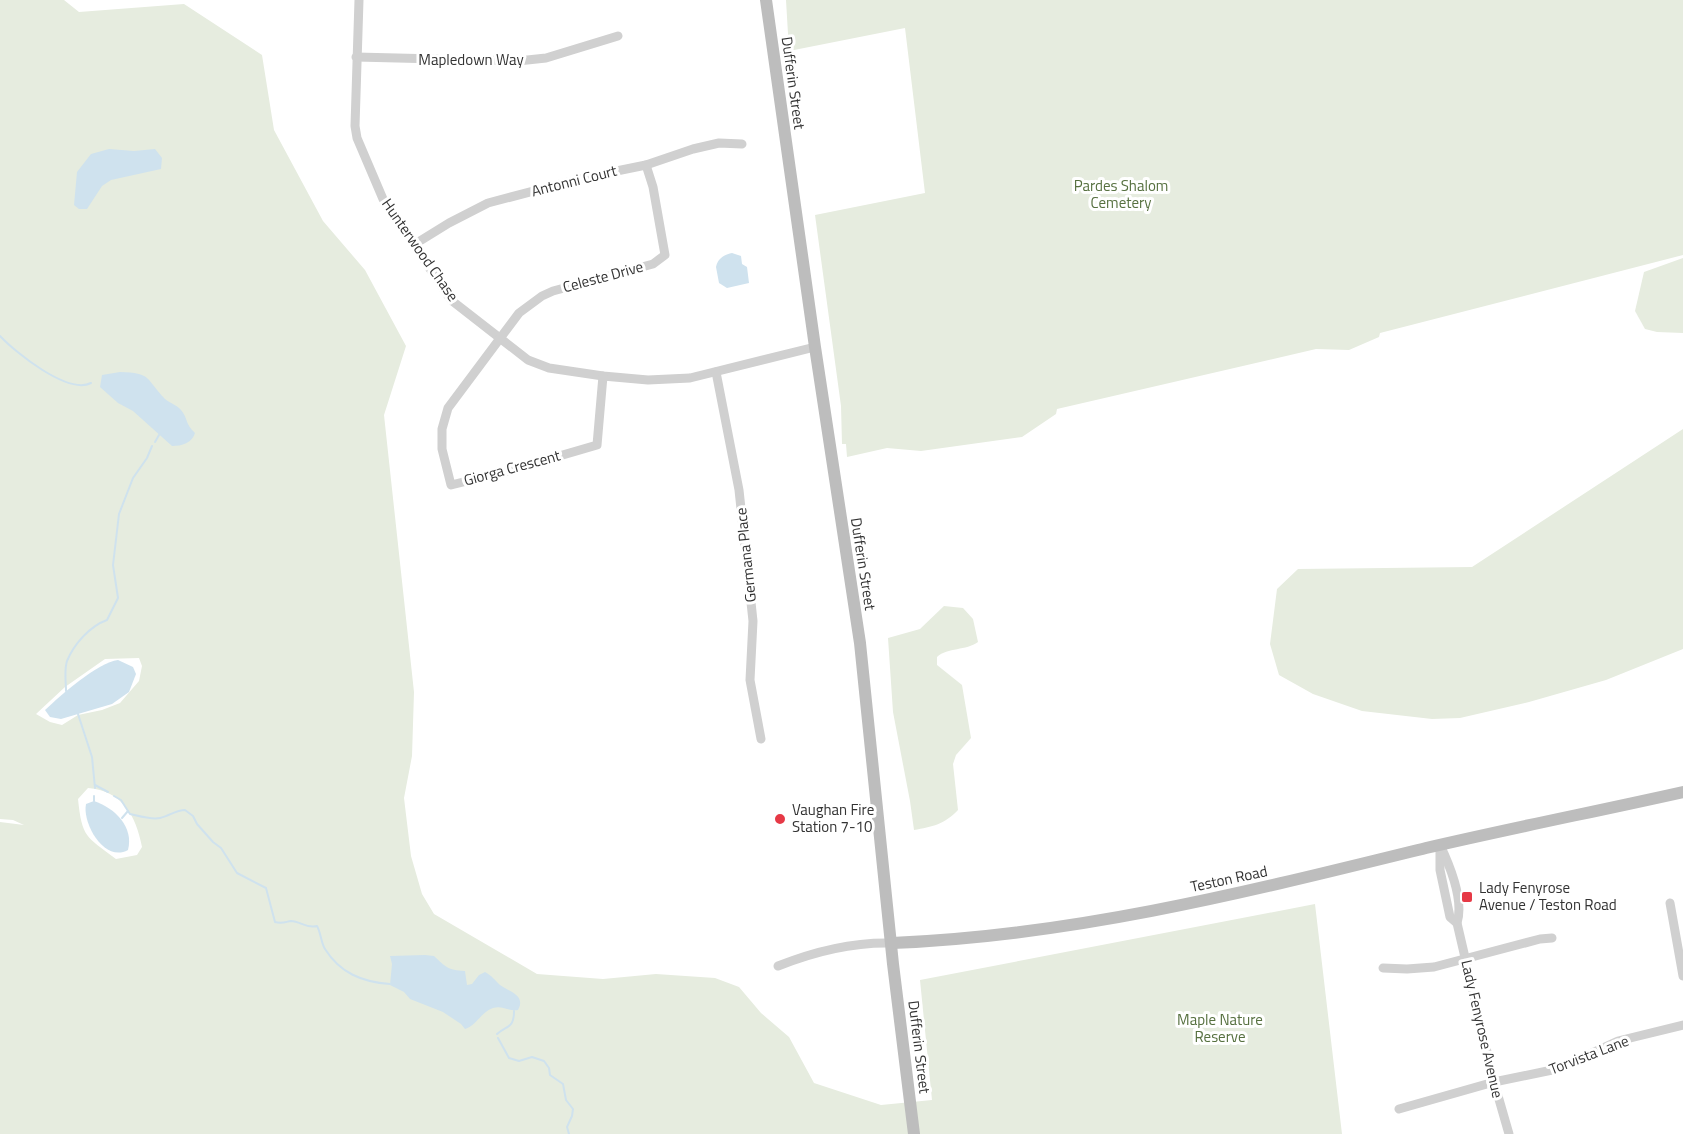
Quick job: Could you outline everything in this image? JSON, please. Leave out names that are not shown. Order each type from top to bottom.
[{"type":"main road","name":"Dufferin Street","points":[[765,0],[860,643],[915,1134]]},
{"type":"main road","name":"Teston Road","points":[[892,943],[1028,931],[1110,919],[1288,882],[1440,845],[1683,792]]},
{"type":"street","name":"Hunterwood Chase","points":[[359,0],[355,126],[357,138],[383,199],[452,300],[528,360],[549,368],[648,380],[690,378],[815,347]]},
{"type":"street","name":"Mapledown Way","points":[[356,57],[518,62],[546,57],[618,36]]},
{"type":"street","name":"Antonni Court","points":[[415,244],[448,223],[488,203],[587,177],[646,165],[693,149],[719,143],[742,144]]},
{"type":"street","name":"Celeste Drive","points":[[500,338],[519,313],[542,296],[563,288],[653,264],[665,255],[653,187],[646,165]]},
{"type":"street","name":"Giorga Crescent","points":[[500,338],[448,408],[442,429],[442,449],[451,485],[597,445],[603,376]]},
{"type":"street","name":"Germana Place","points":[[716,372],[740,490],[753,621],[750,680],[761,739]]},
{"type":"street","name":"Lady Fenyrose Avenue","points":[[1440,845],[1450,866],[1460,913],[1457,923],[1494,1082],[1509,1134]]},
{"type":"street","points":[[1670,903],[1683,976]]},
{"type":"street","points":[[1383,968],[1422,969],[1540,939],[1552,938]]},
{"type":"street","name":"Teston Road","points":[[778,966],[795,959],[847,946],[872,942],[892,943]]},
{"type":"street","name":"Torvista Lane","points":[[1399,1109],[1494,1082],[1557,1069],[1618,1041],[1683,1025]]},
{"type":"green space","name":"Maple Nature Reserve","points":[[0,0],[64,0],[79,12],[184,4],[262,55],[274,130],[323,221],[365,270],[406,346],[384,415],[414,692],[412,756],[404,798],[411,856],[422,894],[434,914],[537,974],[603,979],[656,974],[715,978],[739,987],[761,1013],[789,1037],[814,1083],[881,1105],[932,1100],[920,980],[1315,904],[1342,1134],[0,1134],[0,822],[24,825],[13,820],[0,819]],"holes":[[[139,658],[142,666],[139,681],[120,703],[78,715],[62,725],[50,722],[36,714],[65,687],[105,659]],[[88,788],[110,794],[126,807],[136,825],[142,847],[137,855],[116,859],[87,835],[81,822],[78,799]]]},
{"type":"green space","name":"Pardes Shalom Cemetery","points":[[786,0],[1683,0],[1683,255],[1380,333],[1379,337],[1349,350],[1316,349],[1057,409],[1056,414],[1022,437],[921,451],[887,448],[847,457],[846,444],[842,444],[841,406],[815,215],[925,193],[905,28],[789,51]]},
{"type":"green space","points":[[1683,258],[1683,333],[1645,329],[1635,311],[1644,272]]},
{"type":"green space","points":[[1683,429],[1683,649],[1606,680],[1529,702],[1460,718],[1432,719],[1362,711],[1313,694],[1279,675],[1270,644],[1277,589],[1298,569],[1472,567]]},
{"type":"green space","points":[[944,606],[963,608],[973,619],[978,642],[937,657],[937,665],[962,685],[971,738],[956,755],[953,764],[958,810],[938,824],[914,830],[893,712],[888,638],[920,629]]},
{"type":"water","points":[[109,149],[134,151],[155,149],[162,158],[161,169],[111,180],[102,186],[87,209],[79,209],[74,205],[77,172],[91,154]]},
{"type":"water","points":[[732,253],[741,256],[742,264],[747,267],[749,283],[727,288],[719,283],[716,267],[722,257]]},
{"type":"water","points":[[120,372],[143,375],[147,378],[165,399],[183,413],[195,433],[192,439],[183,445],[172,446],[133,411],[118,403],[100,387],[102,375]]},
{"type":"water","points":[[118,660],[133,667],[136,674],[129,692],[112,704],[61,719],[50,717],[45,710],[69,689],[100,667]]},
{"type":"water","points":[[94,801],[109,808],[121,820],[128,834],[128,850],[119,853],[111,851],[96,839],[86,812],[86,804]]},
{"type":"water","points":[[390,956],[434,956],[450,969],[465,971],[467,985],[472,984],[479,975],[485,972],[518,997],[520,1005],[518,1010],[493,1008],[465,1029],[443,1012],[410,999],[404,992],[390,985],[392,964]]},
{"type":"waterway","points":[[0,336],[17,352],[56,378],[81,385],[91,383]]},
{"type":"waterway","points":[[155,442],[159,435]]},
{"type":"waterway","points":[[66,691],[66,668],[70,655],[89,631],[107,620],[118,598],[113,565],[119,514],[133,478],[147,458],[152,446]]},
{"type":"waterway","points":[[78,714],[92,757],[95,788]]},
{"type":"waterway","points":[[95,785],[108,792]]},
{"type":"waterway","points":[[94,796],[94,801]]},
{"type":"waterway","points":[[114,796],[121,800],[128,811]]},
{"type":"waterway","points":[[128,811],[130,814],[145,818],[156,818],[185,810],[221,848],[237,873],[266,888],[275,922],[291,921],[317,926],[325,949],[345,970],[370,981],[390,984]]},
{"type":"waterway","points":[[122,818],[128,811]]},
{"type":"waterway","points":[[497,1034],[511,1024],[514,1011]]},
{"type":"waterway","points":[[498,1038],[509,1058],[519,1061],[532,1057],[544,1061],[549,1068],[550,1075],[563,1084],[566,1100],[573,1109],[567,1127],[569,1134]]},
{"type":"place","name":"Vaughan Fire Station 7-10","points":[[780,819]]},
{"type":"place","name":"Lady Fenyrose Avenue / Teston Road","points":[[1467,897]]}]
